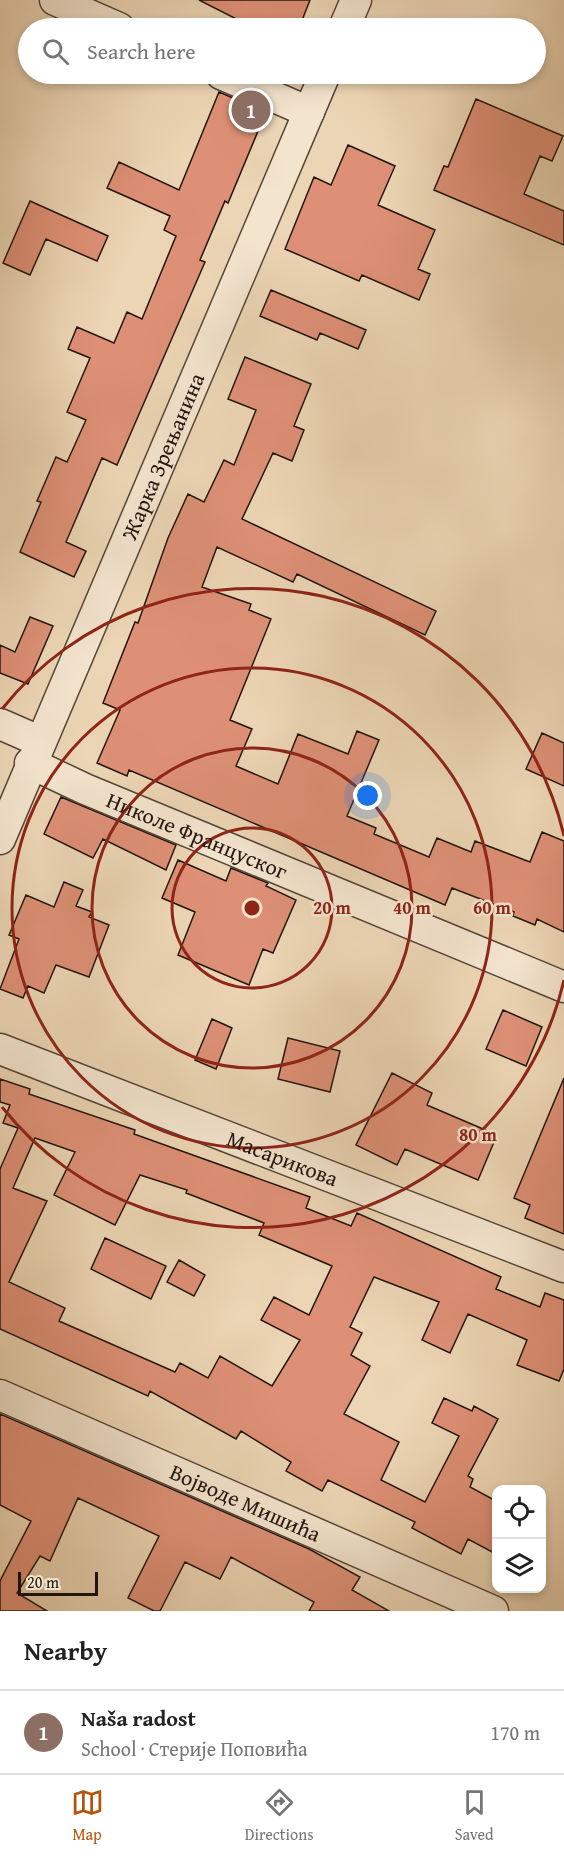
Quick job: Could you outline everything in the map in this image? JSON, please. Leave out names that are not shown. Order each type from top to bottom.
[{"type":"street","points":[[55,0],[96,18]]},
{"type":"street","points":[[348,18],[356,0]]},
{"type":"street","points":[[244,84],[309,112]]},
{"type":"street","name":"Жарка Зрењанина","points":[[0,839],[35,752],[321,84]]},
{"type":"street","name":"Николе Француског","points":[[0,724],[85,789],[564,987]]},
{"type":"street","name":"Масарикова","points":[[0,1049],[564,1267]]},
{"type":"street","name":"Војводе Мишића","points":[[0,1395],[493,1611]]},
{"type":"building","points":[[199,0],[310,0],[303,18],[234,18]]},
{"type":"building","points":[[219,92],[266,112],[228,203],[225,201],[200,260],[205,262],[117,465],[102,458],[66,542],[86,551],[74,577],[20,552],[41,502],[37,501],[56,457],[67,462],[86,420],[67,412],[90,358],[68,349],[77,327],[114,343],[127,312],[142,319],[176,236],[164,230],[170,216],[107,188],[119,162],[179,190]]},
{"type":"building","points":[[476,99],[563,136],[552,161],[540,156],[524,194],[564,211],[564,245],[434,190],[444,166],[448,167]]},
{"type":"building","points":[[348,145],[395,166],[378,205],[435,230],[418,269],[430,274],[419,300],[362,275],[359,281],[285,249],[314,177],[331,185]]},
{"type":"building","points":[[30,201],[108,236],[97,261],[46,239],[30,275],[3,263]]},
{"type":"building","points":[[271,290],[366,330],[358,349],[320,333],[317,340],[260,316]]},
{"type":"building","points":[[245,357],[311,384],[294,426],[304,430],[292,461],[273,453],[242,519],[436,611],[425,635],[297,574],[293,582],[217,547],[202,587],[251,604],[249,610],[271,619],[230,720],[252,729],[236,766],[278,784],[298,734],[348,754],[357,731],[379,740],[347,816],[376,828],[374,834],[429,857],[437,838],[471,852],[475,841],[530,862],[542,832],[564,841],[564,932],[537,919],[535,925],[513,916],[514,912],[452,888],[445,905],[129,770],[127,776],[97,763],[120,710],[103,703],[135,622],[138,623],[168,538],[188,494],[204,502],[224,460],[234,465],[256,410],[228,399]]},
{"type":"building","points":[[30,617],[53,626],[28,684],[0,673],[0,645],[15,652]]},
{"type":"building","points":[[542,733],[564,743],[564,786],[526,769]]},
{"type":"building","points":[[61,797],[176,845],[166,870],[103,839],[93,858],[44,834]]},
{"type":"building","points":[[178,860],[226,881],[231,868],[268,883],[266,886],[296,900],[273,953],[263,949],[249,985],[178,955],[195,912],[162,898]]},
{"type":"building","points":[[64,882],[83,890],[76,906],[92,912],[89,917],[109,925],[89,977],[56,965],[44,993],[28,986],[23,998],[0,989],[19,939],[9,935],[26,895],[54,907]]},
{"type":"building","points":[[503,1010],[542,1027],[526,1066],[486,1049]]},
{"type":"building","points":[[212,1019],[232,1028],[216,1069],[195,1060]]},
{"type":"building","points":[[288,1038],[340,1051],[330,1092],[278,1079]]},
{"type":"building","points":[[392,1073],[432,1093],[427,1105],[497,1135],[478,1180],[405,1149],[397,1165],[356,1145]]},
{"type":"building","points":[[564,1078],[564,1234],[525,1218],[530,1205],[514,1198]]},
{"type":"building","points":[[0,1079],[30,1089],[29,1094],[135,1130],[134,1134],[310,1197],[306,1208],[351,1226],[357,1213],[501,1277],[496,1289],[540,1307],[545,1293],[564,1300],[564,1369],[559,1381],[517,1365],[527,1340],[468,1314],[450,1353],[422,1340],[439,1302],[374,1277],[350,1327],[362,1333],[351,1355],[370,1366],[344,1414],[399,1442],[381,1480],[425,1502],[459,1436],[432,1423],[444,1398],[472,1411],[474,1406],[498,1419],[468,1476],[473,1479],[470,1487],[492,1499],[492,1552],[468,1539],[461,1554],[412,1528],[415,1522],[328,1480],[322,1491],[286,1471],[291,1462],[241,1431],[236,1439],[150,1391],[148,1396],[0,1329],[0,1169],[18,1128],[3,1123],[10,1105],[0,1102]],"holes":[[[35,1138],[75,1152],[54,1195],[115,1225],[140,1175],[187,1190],[186,1193],[264,1223],[259,1235],[332,1266],[309,1315],[274,1297],[261,1320],[300,1340],[272,1386],[220,1356],[208,1378],[180,1363],[175,1372],[59,1321],[65,1308],[9,1282],[47,1201],[13,1188]]]},
{"type":"building","points":[[105,1238],[166,1266],[151,1299],[91,1269]]},
{"type":"building","points":[[179,1260],[205,1275],[194,1296],[167,1282]]},
{"type":"building","points":[[0,1414],[309,1549],[360,1577],[352,1590],[389,1611],[309,1611],[314,1602],[231,1557],[220,1579],[185,1562],[160,1611],[154,1611],[128,1598],[159,1536],[78,1498],[50,1561],[40,1556],[17,1593],[47,1611],[0,1611],[0,1581],[31,1521],[0,1505]]},
{"type":"place","name":"Naša radost","points":[[251,110]]}]
